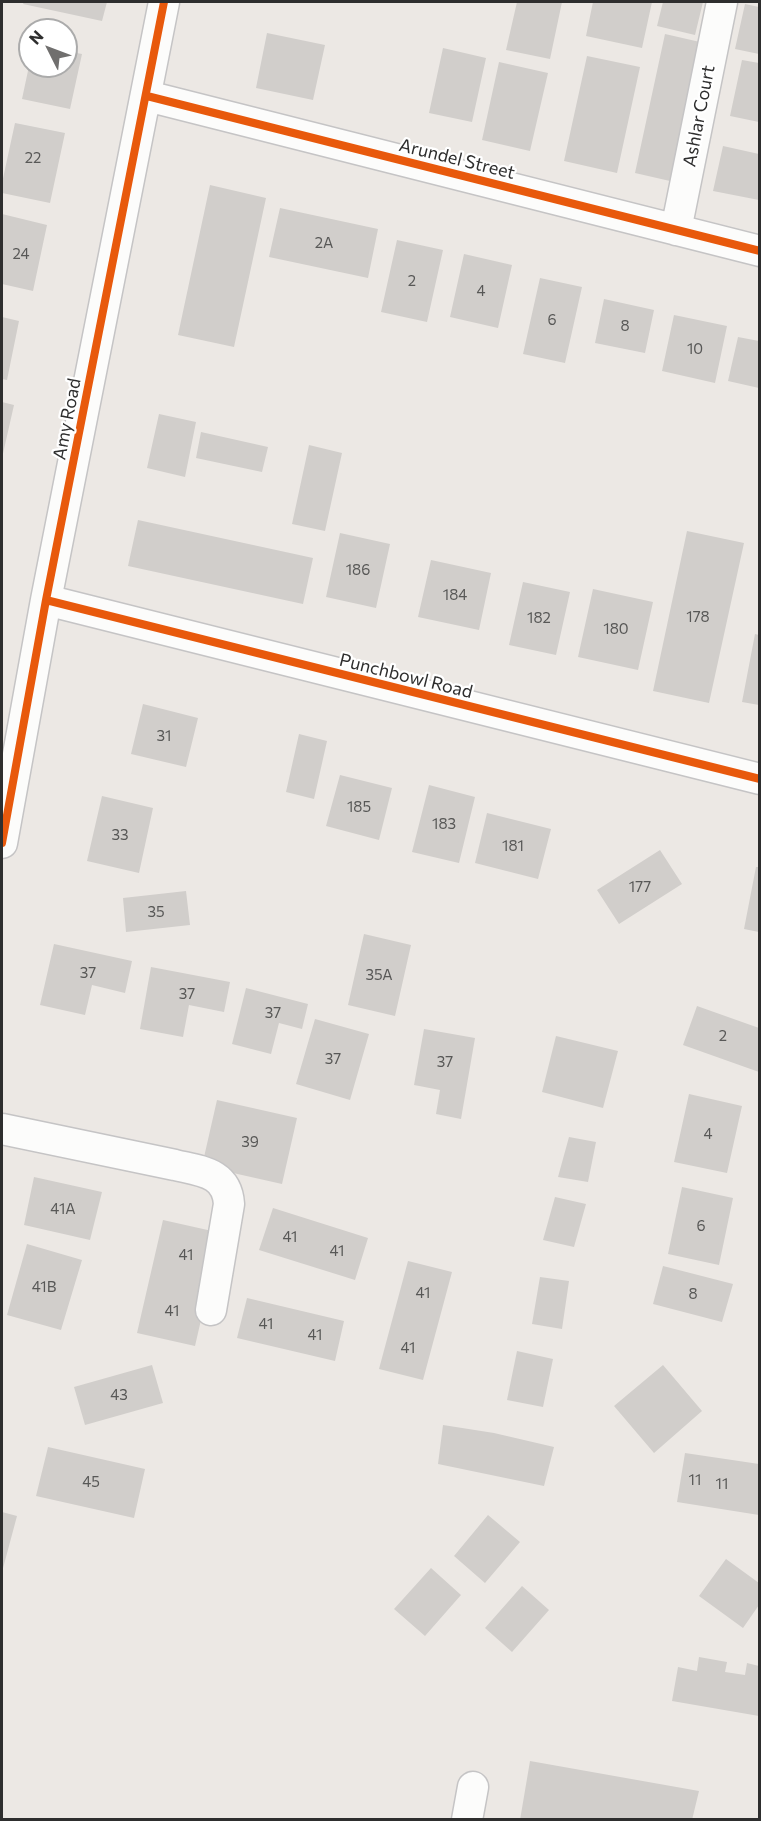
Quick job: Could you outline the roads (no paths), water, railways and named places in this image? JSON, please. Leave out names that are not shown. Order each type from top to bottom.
[{"type":"street","name":"Amy Road","points":[[2,843],[46,600],[164,2]]},
{"type":"street","name":"Ashlar Court","points":[[676,230],[722,2]]},
{"type":"street","name":"Arundel Street","points":[[147,96],[759,251]]},
{"type":"street","name":"Punchbowl Road","points":[[46,600],[759,779]]},
{"type":"street","points":[[2,1129],[183,1167],[218,1179],[228,1194],[229,1204],[211,1310]]},
{"type":"street","points":[[467,1820],[473,1787]]}]
